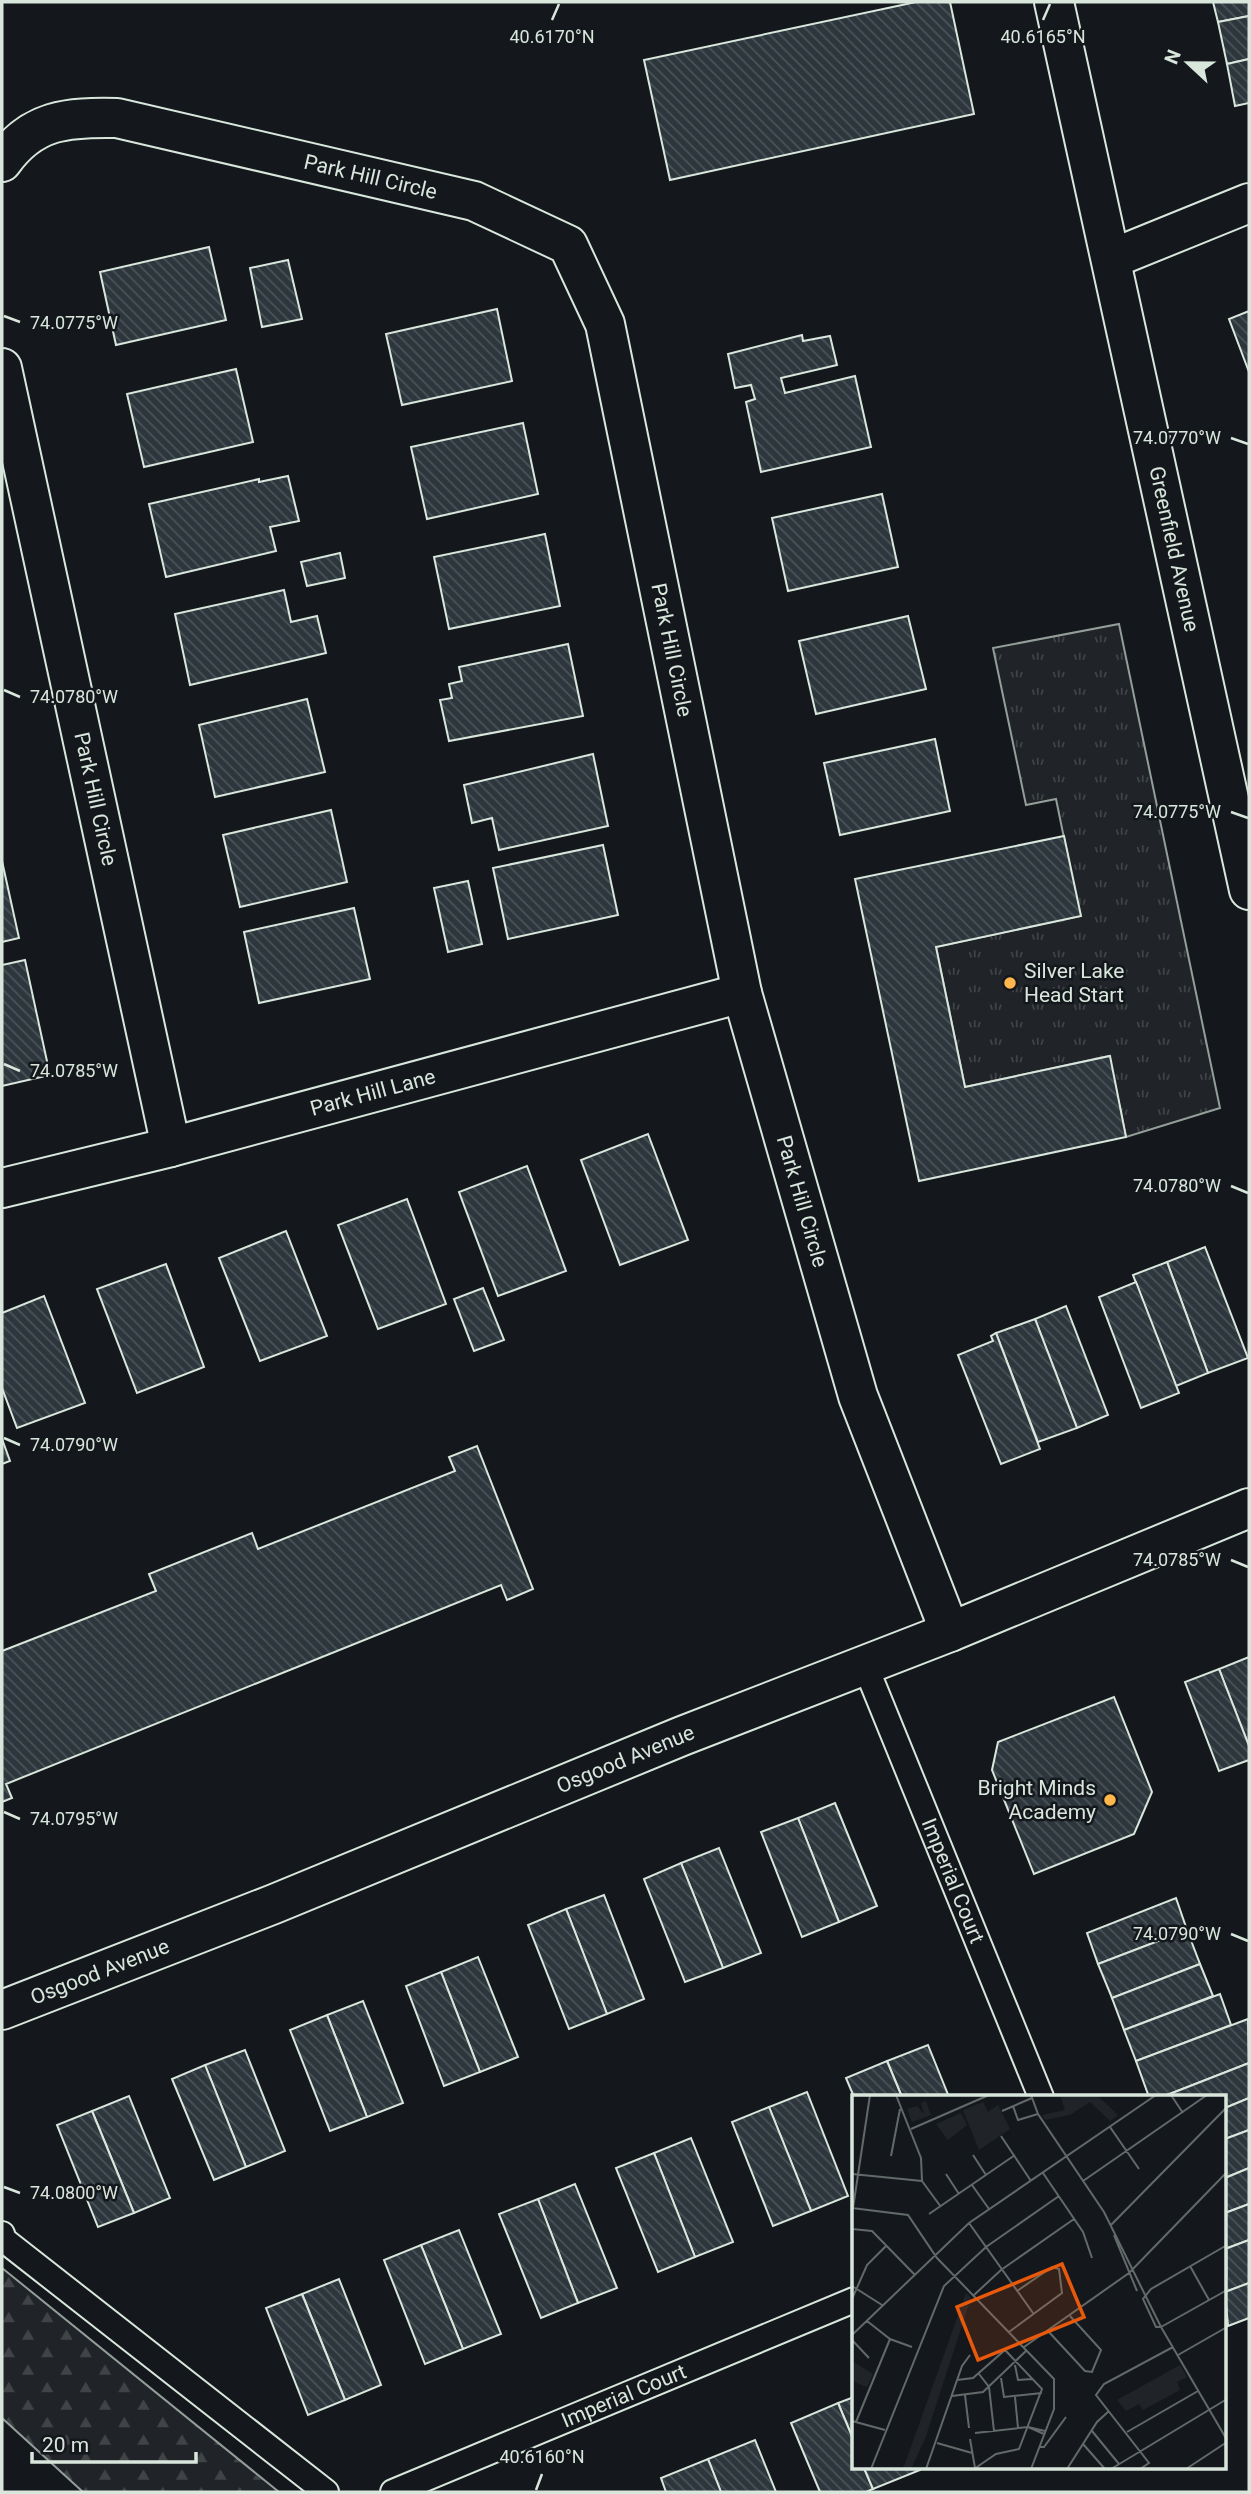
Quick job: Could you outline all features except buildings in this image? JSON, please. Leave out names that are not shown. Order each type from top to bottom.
[{"type":"street","name":"Greenfield Avenue","points":[[1054,2],[1245,841],[1249,890]]},
{"type":"street","name":"Park Hill Circle","points":[[2,162],[11,149],[38,127],[74,117],[117,118],[474,201],[568,245],[605,324],[742,993],[858,1396],[950,1632]]},
{"type":"street","points":[[1111,259],[1249,203]]},
{"type":"street","name":"Park Hill Circle","points":[[2,368],[171,1147]]},
{"type":"street","name":"Park Hill Lane","points":[[2,1188],[171,1147],[742,993]]},
{"type":"street","name":"Osgood Avenue","points":[[2,2010],[274,1905],[682,1736],[950,1632],[1249,1508]]},
{"type":"lane","name":"Imperial Court","points":[[864,1665],[1040,2095]]},
{"type":"lane","points":[[2,2234],[4,2240],[326,2492]]},
{"type":"lane","name":"Imperial Court","points":[[393,2492],[852,2301]]},
{"type":"green space","points":[[1119,624],[1220,1108],[1126,1137],[1109,1056],[965,1087],[936,947],[1080,916],[1056,799],[1026,805],[993,648]]},
{"type":"green space","points":[[2,2268],[279,2492],[83,2492],[2,2418]]},
{"type":"place","name":"Silver Lake Head Start","points":[[1010,983]]},
{"type":"place","name":"Bright Minds Academy","points":[[1110,1800]]}]
